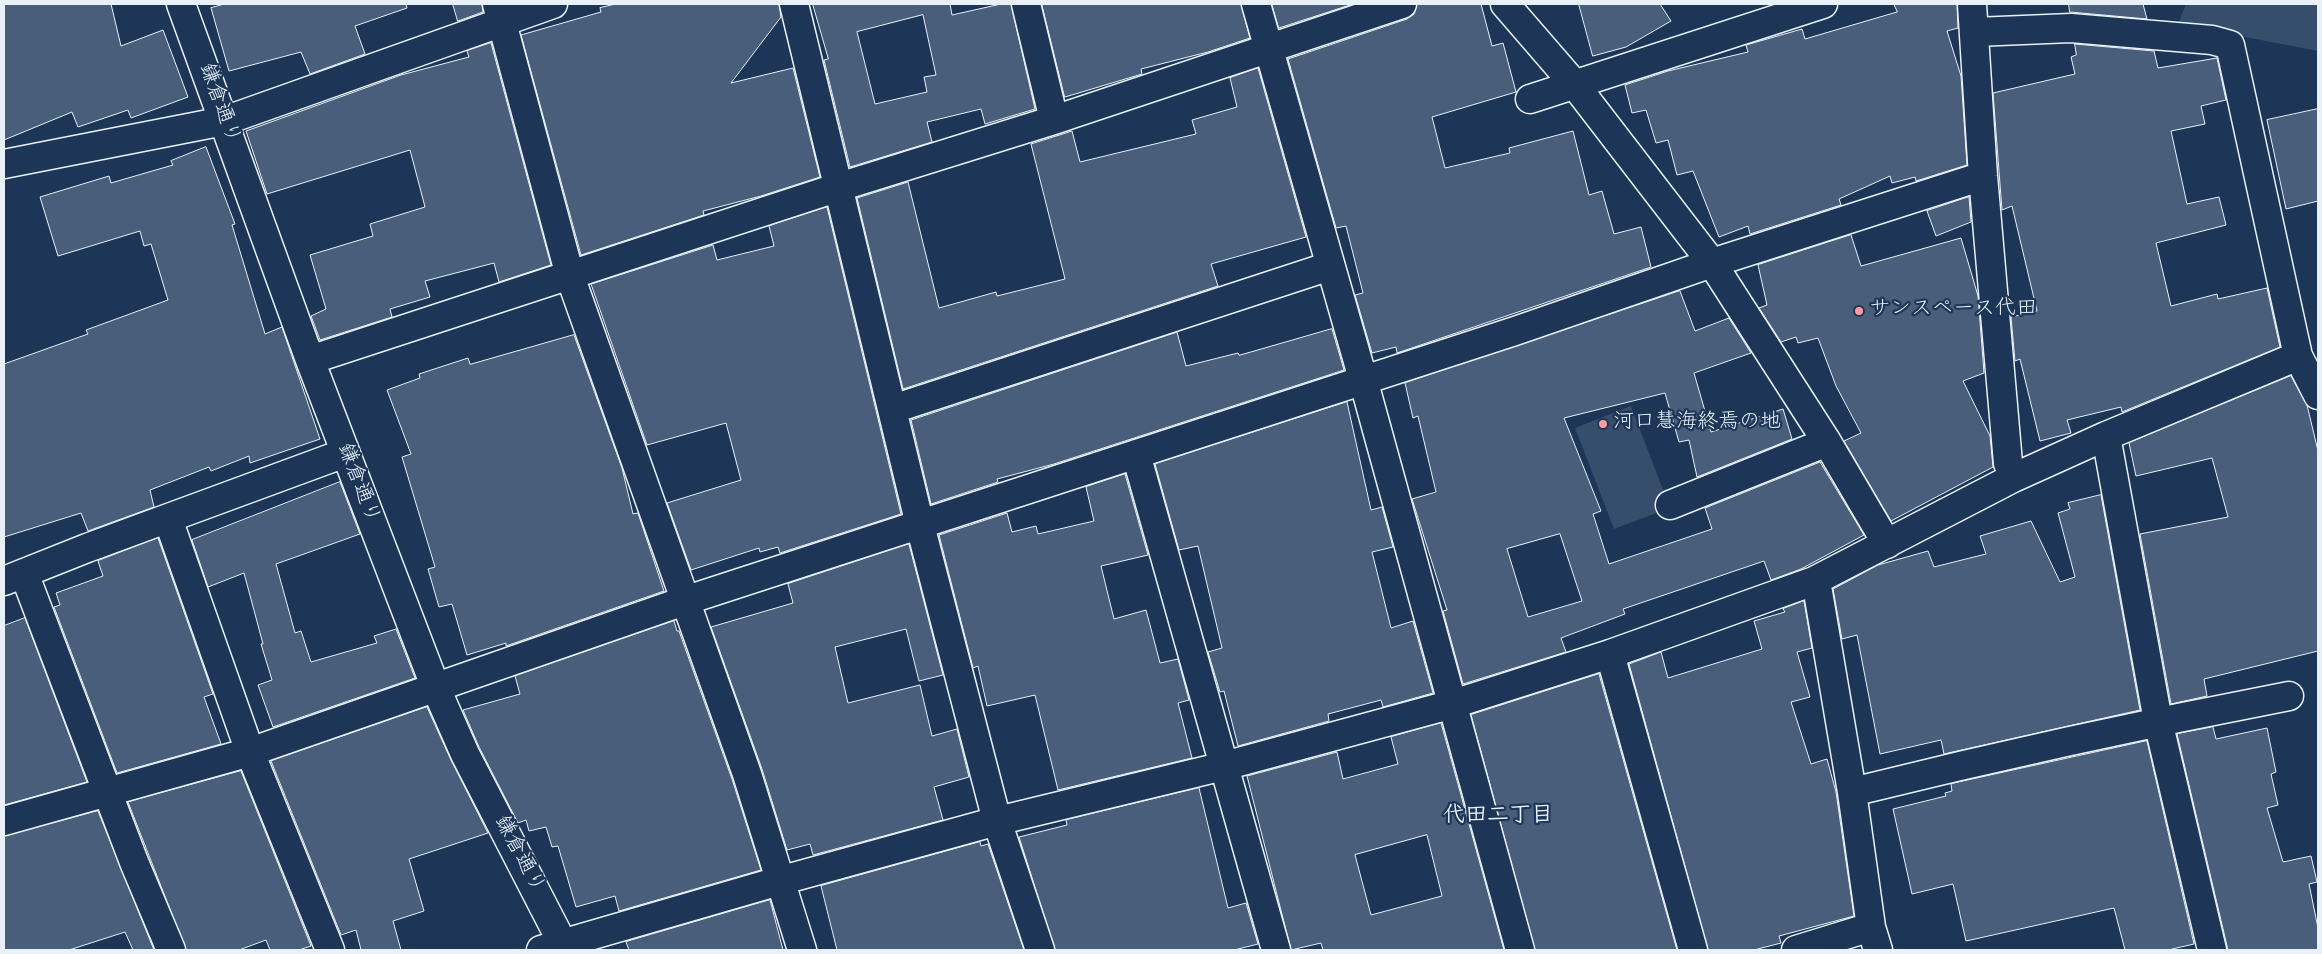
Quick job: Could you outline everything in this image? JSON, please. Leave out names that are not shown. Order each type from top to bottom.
[{"type":"street","name":"鎌倉通り","points":[[181,4],[310,360],[435,686],[464,754],[557,948]]},
{"type":"street","points":[[4,164],[224,121],[500,13],[553,4]]},
{"type":"street","points":[[794,4],[920,525],[997,821],[1040,950]]},
{"type":"street","points":[[1026,4],[1054,120]]},
{"type":"street","points":[[1256,4],[1363,379],[1520,950]]},
{"type":"street","points":[[310,360],[839,187],[1054,120],[1402,4]]},
{"type":"street","points":[[1505,4],[1575,85],[1712,263],[1827,442],[1887,544]]},
{"type":"street","points":[[1530,100],[1823,4]]},
{"type":"street","points":[[1972,4],[1983,176],[2008,463],[2013,478]]},
{"type":"street","points":[[500,13],[570,276],[747,774],[802,950]]},
{"type":"street","points":[[1975,32],[2071,28],[2212,40],[2230,45],[2298,356],[2318,395]]},
{"type":"street","points":[[4,820],[108,793],[250,752],[435,686],[684,601],[1515,331],[1712,263],[1983,176]]},
{"type":"street","points":[[892,409],[1330,266]]},
{"type":"street","points":[[557,948],[779,881],[997,821],[1224,766],[1453,704],[1610,654],[1814,581],[2013,478],[2106,436],[2298,356]]},
{"type":"street","points":[[2106,436],[2158,721],[2212,950]]},
{"type":"street","points":[[1670,505],[1827,442]]},
{"type":"street","points":[[171,950],[134,862],[108,793],[14,577],[345,453]]},
{"type":"street","points":[[1136,454],[1276,950]]},
{"type":"street","points":[[168,519],[250,752],[330,950]]},
{"type":"street","points":[[1796,950],[1874,939],[1852,792],[1818,592],[1814,581]]},
{"type":"street","points":[[1610,654],[1693,950]]},
{"type":"street","points":[[1852,792],[1968,763],[2158,721],[2290,696]]},
{"type":"shaded area","points":[[2186,4],[2318,4],[2318,51],[2178,24]]},
{"type":"shaded area","points":[[1631,406],[1670,508],[1614,529],[1575,428]]},
{"type":"building","points":[[4,4],[111,4],[121,46],[163,30],[188,97],[131,118],[128,110],[78,127],[72,112],[4,140]]},
{"type":"building","points":[[225,4],[406,4],[407,8],[355,26],[365,54],[310,74],[301,52],[229,71],[211,8]]},
{"type":"building","points":[[453,4],[482,4],[483,12],[458,21]]},
{"type":"building","points":[[616,4],[779,4],[781,17],[731,83],[793,68],[820,177],[761,196],[703,211],[704,215],[581,255],[521,35],[601,12],[600,8]]},
{"type":"building","points":[[813,4],[950,4],[952,15],[1001,4],[1011,4],[1035,109],[985,124],[981,109],[927,122],[932,142],[850,167],[824,60],[828,59]],"holes":[[[923,15],[936,75],[924,77],[927,92],[875,104],[857,32]]]},
{"type":"building","points":[[1042,4],[1241,4],[1250,38],[1208,52],[1141,69],[1142,74],[1065,97]]},
{"type":"building","points":[[1272,4],[1353,4],[1279,28]]},
{"type":"building","points":[[1417,4],[1481,4],[1492,46],[1503,43],[1516,92],[1432,117],[1445,168],[1510,153],[1509,148],[1573,131],[1589,195],[1602,191],[1614,234],[1641,227],[1651,267],[1397,353],[1396,347],[1372,353],[1355,295],[1363,293],[1346,226],[1336,228],[1288,59],[1407,19],[1414,14]]},
{"type":"building","points":[[1579,4],[1660,4],[1671,21],[1626,47],[1593,56]]},
{"type":"building","points":[[1894,4],[1957,4],[1958,28],[1947,31],[1961,76],[1967,165],[1916,181],[1915,177],[1892,183],[1890,176],[1839,199],[1841,205],[1750,234],[1748,226],[1719,237],[1693,171],[1677,175],[1668,140],[1656,143],[1646,110],[1632,113],[1625,85],[1668,71],[1748,52],[1746,45],[1802,29],[1805,39],[1897,12]]},
{"type":"building","points":[[2069,4],[2143,4],[2147,19],[2070,12]]},
{"type":"building","points":[[491,43],[551,265],[499,282],[494,263],[425,281],[430,297],[390,309],[392,317],[320,340],[311,316],[326,309],[310,255],[373,236],[370,224],[425,207],[410,150],[267,194],[246,131],[401,75],[469,57],[467,51]]},
{"type":"building","points":[[2075,44],[2154,51],[2158,68],[2217,58],[2226,100],[2201,106],[2205,124],[2171,131],[2187,204],[2219,197],[2226,225],[2156,243],[2171,306],[2217,294],[2218,299],[2267,288],[2280,347],[2122,412],[2121,407],[2067,420],[2071,433],[2040,441],[2020,359],[2015,361],[2011,317],[2037,311],[2012,206],[2002,210],[1993,93],[2075,74],[2071,57],[2076,55]]},
{"type":"building","points":[[1258,68],[1306,237],[1211,264],[1218,286],[903,389],[857,198],[908,182],[939,308],[996,292],[997,296],[1065,279],[1031,144],[1072,131],[1080,162],[1196,134],[1192,120],[1237,107],[1230,78]]},
{"type":"building","points":[[2318,109],[2318,201],[2286,209],[2267,120]]},
{"type":"building","points":[[206,147],[235,224],[232,225],[265,334],[282,327],[320,439],[250,463],[249,456],[211,471],[209,467],[150,490],[154,507],[88,531],[81,513],[4,537],[4,364],[88,334],[86,330],[168,300],[151,244],[144,246],[140,231],[58,256],[40,197],[109,176],[111,183],[173,165],[171,161]]},
{"type":"building","points":[[1969,197],[1971,222],[1936,236],[1927,211]]},
{"type":"building","points":[[827,207],[901,514],[780,553],[778,547],[760,552],[759,548],[691,570],[667,503],[741,480],[726,423],[647,445],[591,284],[713,245],[717,260],[774,246],[769,226]]},
{"type":"building","points":[[1851,235],[1861,266],[1961,238],[1978,296],[1984,373],[1963,381],[1990,436],[1993,467],[1891,521],[1844,441],[1861,433],[1836,386],[1818,338],[1798,343],[1796,337],[1781,342],[1759,308],[1767,305],[1758,265]]},
{"type":"building","points":[[1680,291],[1695,331],[1729,318],[1751,353],[1694,373],[1711,432],[1783,409],[1792,439],[1697,477],[1689,440],[1679,442],[1665,393],[1564,418],[1601,511],[1593,514],[1609,564],[1712,529],[1705,508],[1820,462],[1864,535],[1801,569],[1771,580],[1764,561],[1623,609],[1625,614],[1561,638],[1566,652],[1463,684],[1443,611],[1447,610],[1412,499],[1436,492],[1418,416],[1413,418],[1405,383]],"holes":[[[1560,534],[1582,601],[1528,617],[1507,549]]]},
{"type":"building","points":[[1332,329],[1344,370],[1054,464],[997,479],[998,482],[931,504],[911,420],[1177,332],[1186,366],[1238,353],[1239,355]]},
{"type":"building","points":[[574,335],[622,468],[633,514],[638,513],[664,591],[506,646],[506,643],[467,655],[452,604],[439,607],[428,569],[435,567],[402,457],[411,454],[387,390],[420,378],[419,374],[468,358],[470,364]]},
{"type":"building","points":[[2291,376],[2307,405],[2318,451],[2318,651],[2204,679],[2207,696],[2171,704],[2140,534],[2228,517],[2212,458],[2136,476],[2129,443]]},
{"type":"building","points":[[1347,402],[1371,510],[1382,507],[1393,547],[1372,552],[1391,628],[1413,621],[1433,693],[1383,707],[1381,700],[1328,714],[1329,721],[1238,746],[1224,691],[1220,692],[1208,652],[1222,648],[1198,546],[1179,550],[1155,464]]},
{"type":"building","points":[[1125,474],[1148,555],[1101,566],[1114,619],[1146,610],[1160,663],[1178,659],[1189,700],[1178,703],[1192,758],[1058,790],[1035,695],[987,706],[978,666],[973,668],[939,535],[1007,513],[1012,532],[1036,526],[1038,534],[1094,521],[1086,487]]},
{"type":"building","points":[[340,482],[360,534],[276,564],[295,633],[301,631],[311,662],[377,643],[374,636],[396,629],[415,678],[273,727],[258,685],[272,680],[261,644],[263,644],[244,573],[208,587],[192,540]]},
{"type":"building","points":[[2101,495],[2140,710],[1944,754],[1941,740],[1880,754],[1857,635],[1842,639],[1833,589],[1878,565],[1928,551],[1934,567],[1986,554],[1980,536],[2031,521],[2060,582],[2075,577],[2058,513],[2070,509],[2068,503]]},
{"type":"building","points":[[158,538],[213,694],[204,697],[221,744],[117,773],[54,607],[60,605],[56,593],[103,576],[98,561]]},
{"type":"building","points":[[909,544],[943,675],[919,681],[906,629],[835,647],[848,703],[920,685],[932,736],[957,729],[969,777],[934,787],[943,820],[813,855],[810,844],[787,850],[762,769],[711,627],[793,603],[788,584]]},
{"type":"building","points":[[1804,601],[1812,648],[1797,652],[1810,697],[1791,702],[1811,764],[1827,759],[1836,792],[1854,916],[1779,936],[1781,943],[1754,950],[1708,950],[1629,664],[1661,652],[1668,678],[1762,649],[1754,621],[1785,612],[1783,609]]},
{"type":"building","points":[[25,618],[87,782],[4,805],[4,626]]},
{"type":"building","points":[[674,621],[732,779],[761,870],[619,911],[615,896],[576,907],[558,846],[552,847],[546,827],[529,831],[526,820],[518,823],[479,747],[463,710],[520,694],[515,676]]},
{"type":"building","points":[[1599,674],[1677,950],[1535,950],[1471,715]]},
{"type":"building","points":[[427,707],[488,833],[409,859],[424,911],[393,921],[401,950],[361,950],[356,930],[341,935],[271,761]]},
{"type":"building","points":[[1441,723],[1504,950],[1323,950],[1321,943],[1291,950],[1247,776],[1337,752],[1343,779],[1398,764],[1391,737]],"holes":[[[1427,835],[1442,896],[1371,915],[1355,855]]]},
{"type":"building","points":[[2213,727],[2216,739],[2267,728],[2276,772],[2271,774],[2278,805],[2267,808],[2283,862],[2311,856],[2317,882],[2309,884],[2318,928],[2318,950],[2228,950],[2177,734]]},
{"type":"building","points":[[2147,741],[2194,944],[2168,950],[2125,950],[2114,908],[1966,941],[1953,884],[1912,894],[1893,809],[1946,796],[1945,793],[1952,791],[1951,784]]},
{"type":"building","points":[[241,771],[311,946],[299,950],[270,950],[266,940],[239,950],[186,950],[128,802]]},
{"type":"building","points":[[1199,788],[1228,908],[1246,903],[1258,944],[1234,950],[1055,950],[1019,837],[1067,825],[1066,820]]},
{"type":"building","points":[[98,811],[154,950],[133,950],[125,932],[69,950],[4,950],[4,836]]},
{"type":"building","points":[[980,842],[981,846],[988,844],[1024,950],[837,950],[821,886]]},
{"type":"building","points":[[770,900],[783,950],[629,950],[626,942]]},
{"type":"place","name":"サンスペース代田","points":[[1859,311]]},
{"type":"place","name":"河口慧海終焉の地","points":[[1603,424]]},
{"type":"district","name":"代田二丁目","points":[[1498,817]]}]
